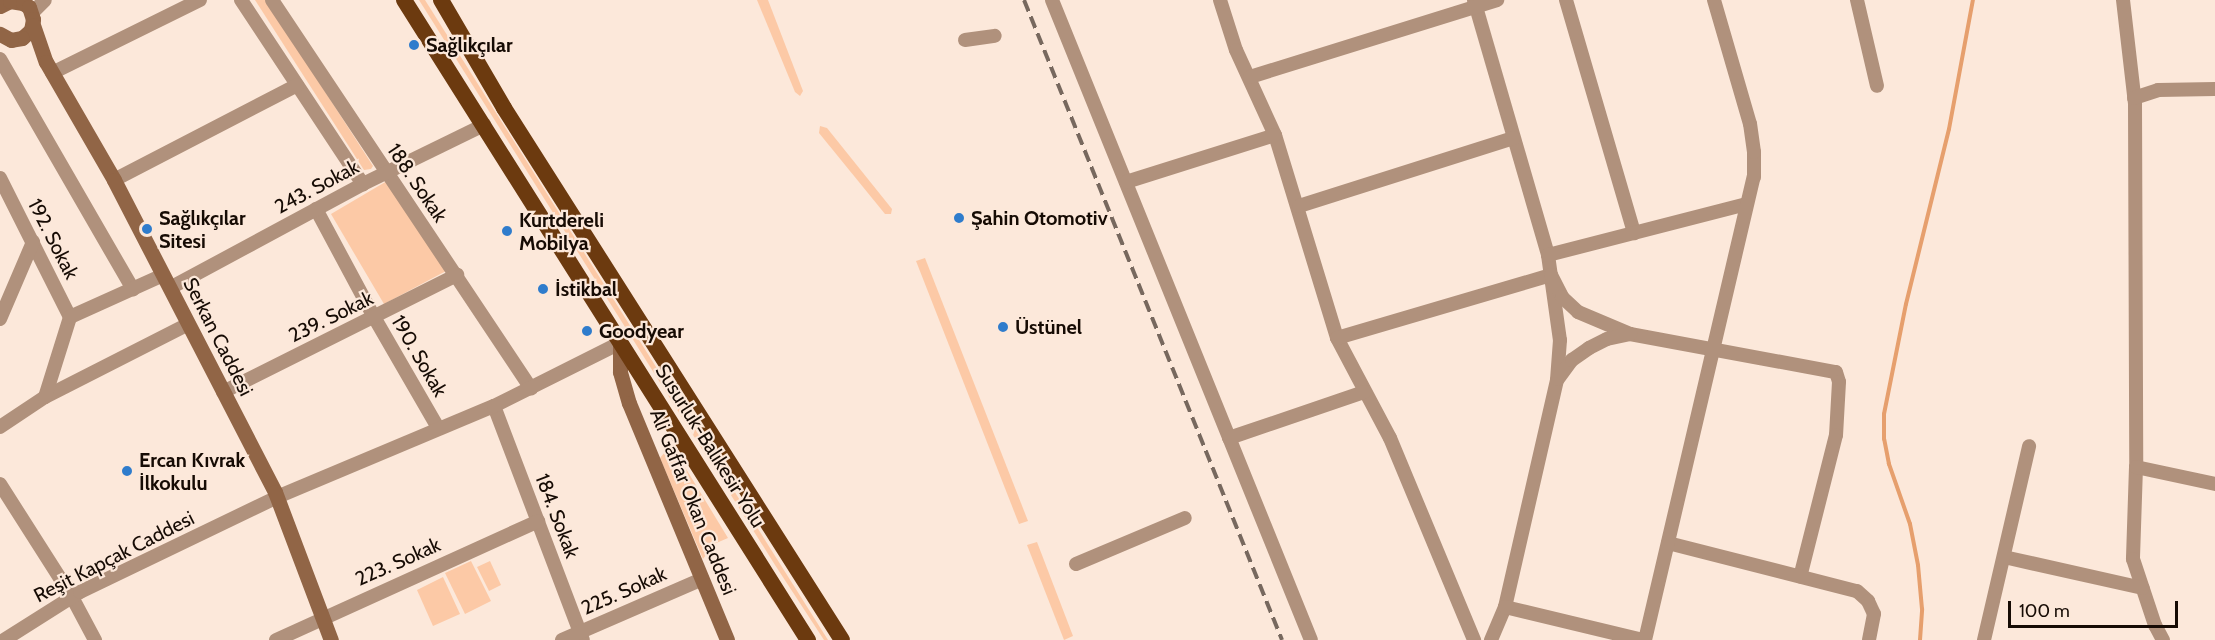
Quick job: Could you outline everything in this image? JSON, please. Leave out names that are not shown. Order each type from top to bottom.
[{"type":"highway","name":"Susurluk-Balıkesir Yolu","points":[[404,0],[808,640]]},
{"type":"highway","name":"Susurluk-Balıkesir Yolu","points":[[441,0],[504,108],[842,640]]},
{"type":"main road","points":[[0,4],[25,7],[27,35],[7,41]]},
{"type":"main road","name":"Serkan Caddesi","points":[[25,7],[49,68],[114,180],[277,497],[331,640]]},
{"type":"main road","name":"Serkan Caddesi","points":[[7,41],[49,68]]},
{"type":"main road","name":"Ali Gaffar Okan Caddesi","points":[[620,343],[620,372],[629,403],[727,640]]},
{"type":"street","points":[[25,7],[45,0]]},
{"type":"street","points":[[49,68],[200,0]]},
{"type":"street","points":[[241,0],[363,184]]},
{"type":"street","name":"188. Sokak","points":[[272,0],[531,388]]},
{"type":"street","points":[[1052,0],[1311,640]]},
{"type":"street","points":[[1220,0],[1236,50],[1275,135],[1299,206],[1337,338],[1390,438],[1474,640]]},
{"type":"street","points":[[1250,77],[1475,3],[1497,0]]},
{"type":"street","points":[[1566,0],[1634,233]]},
{"type":"street","points":[[1505,607],[1643,640],[1754,177],[1754,152],[1750,124],[1714,0]]},
{"type":"street","points":[[1857,0],[1877,86]]},
{"type":"street","points":[[2123,0],[2134,98],[2136,466],[2133,559],[2155,625],[2163,640]]},
{"type":"street","points":[[1475,3],[1548,255],[1560,340],[1557,380],[1505,607],[1491,640]]},
{"type":"street","points":[[965,39],[995,36]]},
{"type":"street","points":[[0,60],[133,288]]},
{"type":"street","points":[[114,180],[297,85]]},
{"type":"street","points":[[2134,98],[2158,90],[2215,89]]},
{"type":"street","name":"243. Sokak","points":[[70,317],[133,288],[167,282],[484,125]]},
{"type":"street","points":[[1126,182],[1275,135]]},
{"type":"street","points":[[1299,206],[1514,138]]},
{"type":"street","name":"192. Sokak","points":[[0,178],[70,317]]},
{"type":"street","points":[[1548,255],[1747,204]]},
{"type":"street","name":"190. Sokak","points":[[316,209],[374,317],[438,428]]},
{"type":"street","points":[[0,319],[33,242]]},
{"type":"street","points":[[1337,338],[1551,274]]},
{"type":"street","points":[[1551,274],[1562,297],[1578,312],[1630,334],[1836,372],[1839,382],[1836,435],[1800,577]]},
{"type":"street","name":"239. Sokak","points":[[223,392],[457,275]]},
{"type":"street","points":[[45,397],[70,317]]},
{"type":"street","points":[[0,427],[45,397],[188,324]]},
{"type":"street","points":[[1557,380],[1572,360],[1589,348],[1607,339],[1630,334]]},
{"type":"street","name":"Reşit Kapçak Caddesi","points":[[4,640],[72,597],[277,497],[494,406],[620,343]]},
{"type":"street","points":[[1229,438],[1364,392]]},
{"type":"street","name":"184. Sokak","points":[[494,406],[582,636]]},
{"type":"street","points":[[1984,640],[2029,446]]},
{"type":"street","points":[[2136,466],[2215,484]]},
{"type":"street","points":[[0,484],[72,597],[95,640]]},
{"type":"street","points":[[1076,564],[1185,519]]},
{"type":"street","name":"223. Sokak","points":[[276,640],[538,521]]},
{"type":"street","points":[[1668,543],[1857,591],[1868,601],[1874,614],[1869,640]]},
{"type":"street","points":[[2004,557],[2142,588]]},
{"type":"street","name":"225. Sokak","points":[[562,640],[582,636],[702,579]]},
{"type":"shaded area","points":[[255,0],[266,0],[373,166],[371,169],[364,170]]},
{"type":"shaded area","points":[[419,0],[425,0],[828,640],[824,640],[775,565]]},
{"type":"shaded area","points":[[757,0],[768,0],[803,91],[800,96],[795,92]]},
{"type":"shaded area","points":[[820,126],[827,128],[892,209],[891,214],[885,214],[819,133]]},
{"type":"shaded area","points":[[387,181],[446,271],[384,304],[331,214]]},
{"type":"shaded area","points":[[925,258],[1028,521],[1019,524],[916,261]]},
{"type":"shaded area","points":[[669,447],[674,449],[728,538],[714,544],[703,559],[660,458]]},
{"type":"shaded area","points":[[1037,542],[1073,636],[1064,640],[1027,545]]},
{"type":"shaded area","points":[[471,561],[491,601],[465,614],[445,573]]},
{"type":"shaded area","points":[[490,561],[501,585],[489,591],[477,567]]},
{"type":"shaded area","points":[[443,577],[460,614],[433,626],[417,590]]},
{"type":"waterway","points":[[1920,640],[1922,609],[1918,565],[1910,524],[1889,464],[1884,439],[1884,414],[1906,304],[1949,129],[1973,0]]},
{"type":"railway","points":[[1024,0],[1282,640]]},
{"type":"place","name":"Sağlıkçılar","points":[[414,45]]},
{"type":"place","name":"Şahin Otomotiv","points":[[959,218]]},
{"type":"place","name":"Sağlıkçılar Sitesi","points":[[147,229]]},
{"type":"place","name":"Kurtdereli Mobilya","points":[[507,231]]},
{"type":"place","name":"İstikbal","points":[[543,289]]},
{"type":"place","name":"Üstünel","points":[[1003,327]]},
{"type":"place","name":"Goodyear","points":[[587,331]]},
{"type":"place","name":"Ercan Kıvrak İlkokulu","points":[[127,471]]}]
